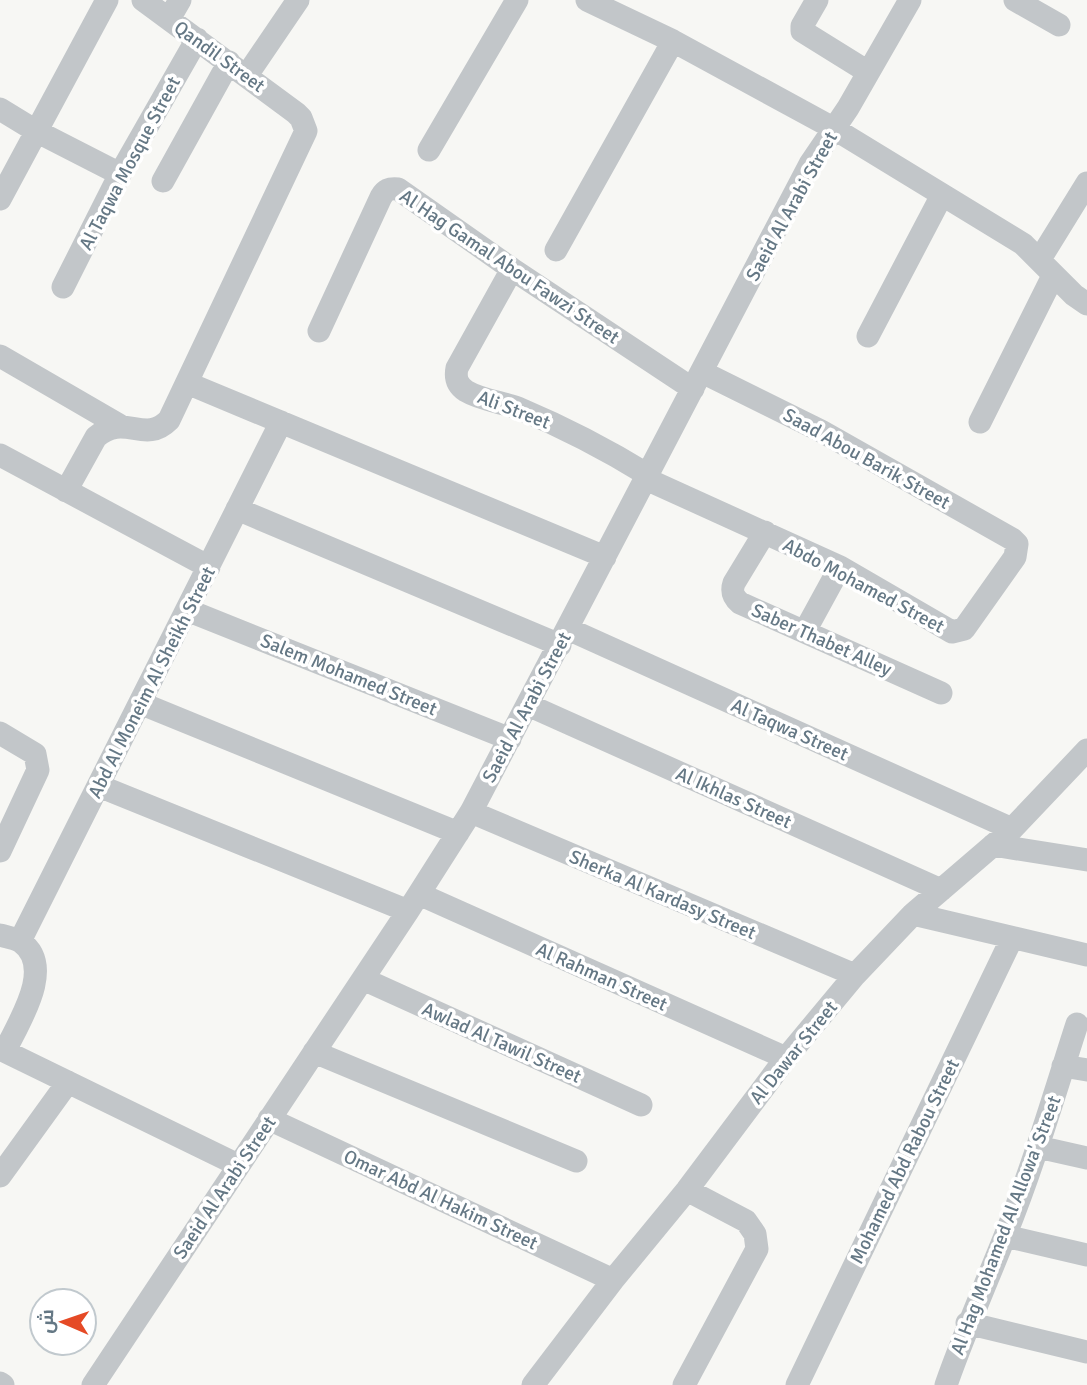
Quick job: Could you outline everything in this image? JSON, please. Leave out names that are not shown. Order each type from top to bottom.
[{"type":"street","points":[[0,199],[107,0]]},
{"type":"street","name":"Qandil Street","points":[[143,0],[174,9],[197,39],[296,113],[305,124],[304,137],[187,383]]},
{"type":"street","points":[[163,181],[238,69],[298,0]]},
{"type":"street","points":[[429,150],[517,0]]},
{"type":"street","points":[[587,0],[673,41],[833,128],[1023,244],[1087,304]]},
{"type":"street","points":[[817,0],[802,26],[802,31],[868,72]]},
{"type":"street","name":"Saeid Al Arabi Street","points":[[93,1385],[471,812],[810,164],[910,0]]},
{"type":"street","points":[[1015,0],[1059,25]]},
{"type":"street","name":"Al Taqwa Mosque Street","points":[[63,287],[120,174],[197,39]]},
{"type":"street","points":[[556,250],[673,41]]},
{"type":"street","points":[[0,109],[36,131],[120,174]]},
{"type":"street","points":[[980,422],[1046,268],[1087,183]]},
{"type":"street","name":"Al Hag Gamal Abou Fawzi Street","points":[[319,331],[384,191],[391,188],[398,189],[512,269],[697,381]]},
{"type":"street","points":[[868,336],[943,195]]},
{"type":"street","name":"Ali Street","points":[[512,269],[457,368],[456,377],[460,386],[467,392],[515,407],[607,449],[647,477]]},
{"type":"street","points":[[0,356],[119,425],[144,430],[153,430],[169,420],[187,383],[605,557]]},
{"type":"street","name":"Saad Abou Barik Street","points":[[697,381],[821,431],[1012,539],[1017,544],[1016,557]]},
{"type":"street","name":"Abd Al Moneim Al Sheikh Street","points":[[10,938],[99,786],[281,422]]},
{"type":"street","points":[[66,491],[96,438],[119,425]]},
{"type":"street","points":[[0,455],[209,567]]},
{"type":"street","name":"Abdo Mohamed Street","points":[[647,477],[841,567],[946,629],[958,632],[964,629],[1016,557]]},
{"type":"street","name":"Al Taqwa Street","points":[[237,509],[564,637],[1012,829]]},
{"type":"street","name":"Saber Thabet Alley","points":[[765,532],[734,583],[734,598],[941,693]]},
{"type":"street","points":[[805,631],[841,567]]},
{"type":"street","name":"Salem Mohamed Street","points":[[187,610],[510,739]]},
{"type":"street","points":[[140,703],[457,833]]},
{"type":"street","name":"Al Ikhlas Street","points":[[528,705],[941,890]]},
{"type":"street","points":[[0,733],[35,754],[38,770],[0,851]]},
{"type":"street","name":"Al Dawar Street","points":[[533,1385],[613,1280],[688,1190],[786,1058],[855,975],[913,914],[1012,829],[1087,750]]},
{"type":"street","name":"Al Rahman Street","points":[[99,786],[413,903],[786,1058]]},
{"type":"street","name":"Sherka Al Kardasy Street","points":[[471,812],[855,975]]},
{"type":"street","points":[[993,845],[1087,860]]},
{"type":"street","points":[[913,914],[1087,955]]},
{"type":"street","points":[[10,938],[32,956],[37,973],[33,991],[3,1050],[239,1165]]},
{"type":"street","name":"Mohamed Abd Rabou Street","points":[[797,1385],[1012,938]]},
{"type":"street","name":"Awlad Al Tawil Street","points":[[363,979],[641,1105]]},
{"type":"street","name":"Al Hag Mohamed Al Allowa' Street","points":[[946,1385],[967,1324],[1005,1236],[1038,1147],[1077,1024]]},
{"type":"street","points":[[314,1052],[576,1161]]},
{"type":"street","points":[[1063,1066],[1087,1070]]},
{"type":"street","points":[[0,1176],[68,1082]]},
{"type":"street","name":"Omar Abd Al Hakim Street","points":[[270,1119],[613,1280]]},
{"type":"street","points":[[1038,1147],[1087,1158]]},
{"type":"street","points":[[684,1385],[757,1249],[755,1234],[746,1221],[688,1190]]},
{"type":"street","points":[[1005,1236],[1087,1255]]},
{"type":"street","points":[[967,1324],[1087,1352]]}]
